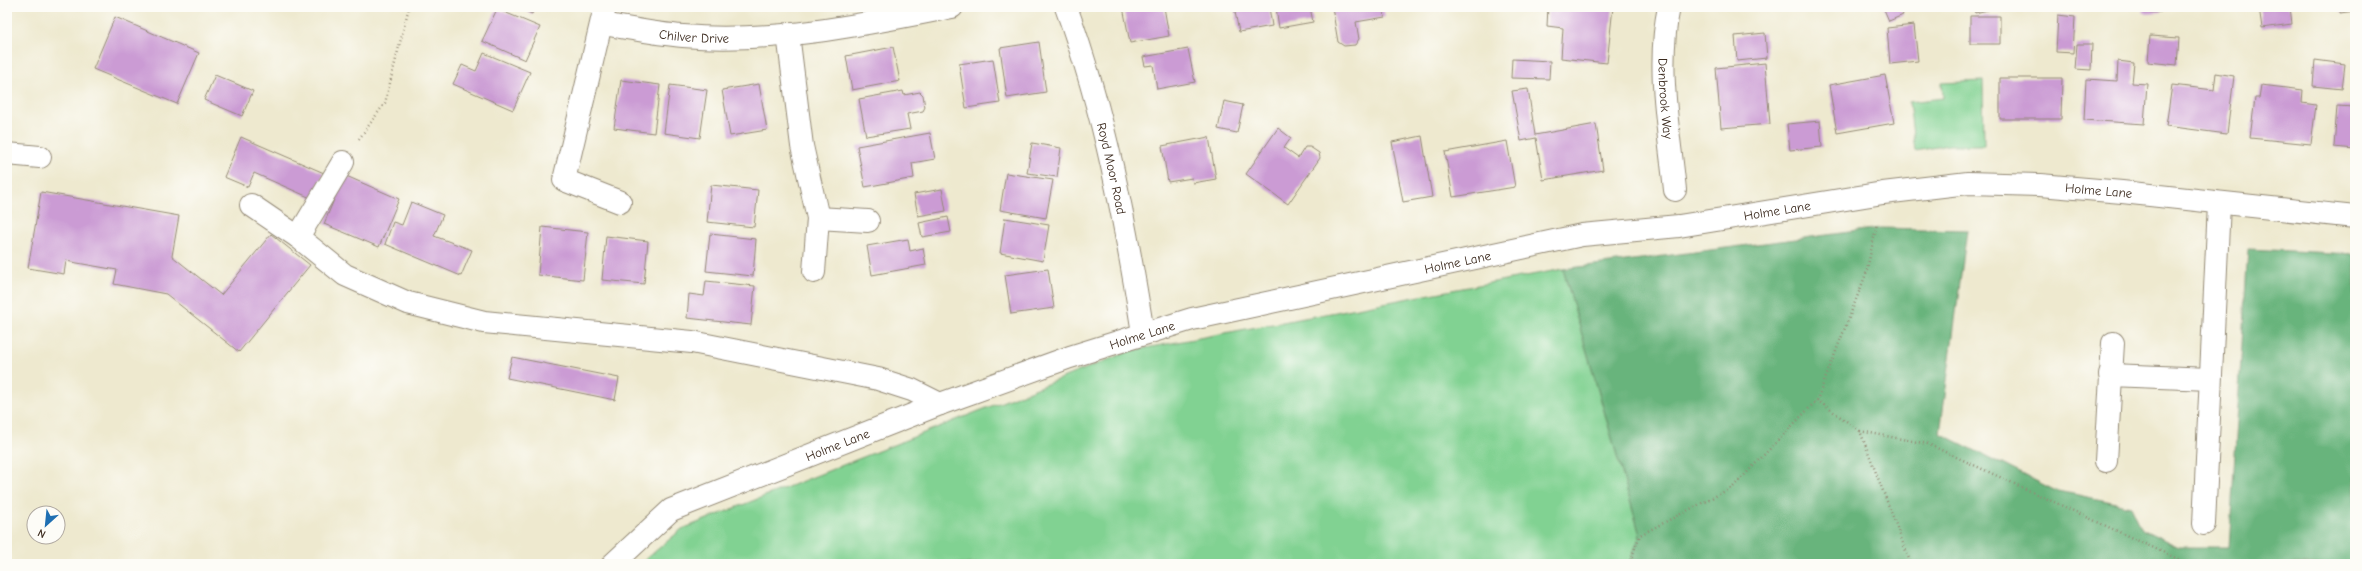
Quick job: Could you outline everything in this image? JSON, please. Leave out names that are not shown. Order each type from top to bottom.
[{"type":"street","name":"Chilver Drive","points":[[620,202],[564,180],[603,16],[683,36],[734,38],[788,34],[898,12],[952,7]]},
{"type":"street","name":"Royd Moor Road","points":[[1066,7],[1087,66],[1104,127],[1127,229],[1143,333]]},
{"type":"street","name":"Denbrook Way","points":[[1669,7],[1663,46],[1663,71],[1675,190]]},
{"type":"street","points":[[788,34],[802,146],[818,218],[814,272]]},
{"type":"street","points":[[7,154],[40,157]]},
{"type":"street","points":[[298,237],[343,162]]},
{"type":"street","name":"Holme Lane","points":[[613,564],[671,510],[940,404],[1143,333],[1192,319],[1582,235],[1679,226],[1883,193],[1968,183],[2040,185],[2122,192],[2219,204],[2355,217]]},
{"type":"street","points":[[2204,524],[2219,204]]},
{"type":"street","points":[[251,205],[298,237],[345,275],[408,303],[484,322],[692,342],[878,379],[912,390],[940,404]]},
{"type":"street","points":[[818,218],[868,221]]},
{"type":"street","points":[[2106,461],[2113,343]]},
{"type":"street","points":[[2110,375],[2210,379]]},
{"type":"path","points":[[343,162],[385,103],[409,7]]},
{"type":"path","points":[[1629,564],[1640,535],[1733,487],[1817,400],[1866,274],[1883,193]]},
{"type":"path","points":[[1817,400],[1860,431],[1928,444],[2180,560],[2181,564]]},
{"type":"path","points":[[1860,431],[1911,564]]},
{"type":"green space","points":[[1983,81],[1984,145],[1948,145],[1915,151],[1909,102],[1943,98],[1942,83]]},
{"type":"green space","points":[[1881,228],[1967,230],[1940,433],[2054,490],[2131,506],[2142,529],[2179,547],[2229,547],[2248,249],[2355,254],[2355,564],[1629,564],[1640,535],[1563,269]]},
{"type":"green space","points":[[1563,269],[1640,535],[1629,564],[640,564],[682,529],[1130,351]]},
{"type":"building","points":[[517,7],[535,7],[532,14]]},
{"type":"building","points":[[1123,7],[1164,7],[1169,36],[1130,43]]},
{"type":"building","points":[[1234,7],[1269,7],[1272,26],[1239,32]]},
{"type":"building","points":[[1276,7],[1310,7],[1313,22],[1279,28]]},
{"type":"building","points":[[1332,7],[1383,7],[1385,17],[1356,22],[1359,39],[1355,45],[1344,46],[1338,42]]},
{"type":"building","points":[[1548,7],[1613,7],[1607,63],[1561,58],[1563,28],[1547,26]]},
{"type":"building","points":[[1883,7],[1900,7],[1903,15],[1889,21]]},
{"type":"building","points":[[1973,7],[1996,7],[1996,8],[1975,13]]},
{"type":"building","points":[[2143,7],[2161,7],[2161,12],[2144,13]]},
{"type":"building","points":[[2259,7],[2290,7],[2292,24],[2262,28]]},
{"type":"building","points":[[2340,7],[2355,7],[2355,11],[2340,13]]},
{"type":"building","points":[[497,9],[540,27],[525,60],[482,41]]},
{"type":"building","points":[[2058,15],[2075,17],[2073,53],[2056,52]]},
{"type":"building","points":[[1970,16],[2000,16],[2000,44],[1970,44]]},
{"type":"building","points":[[115,17],[199,53],[177,104],[93,69]]},
{"type":"building","points":[[1914,25],[1918,61],[1890,64],[1887,28]]},
{"type":"building","points":[[1765,33],[1767,58],[1737,61],[1735,36]]},
{"type":"building","points":[[2150,36],[2179,38],[2177,65],[2148,62]]},
{"type":"building","points":[[1039,42],[1046,92],[1007,98],[1000,48]]},
{"type":"building","points":[[2077,44],[2092,44],[2091,70],[2075,69]]},
{"type":"building","points":[[893,47],[900,81],[852,90],[846,56]]},
{"type":"building","points":[[1188,49],[1195,82],[1157,89],[1153,65],[1145,66],[1143,57]]},
{"type":"building","points":[[484,53],[530,72],[513,110],[453,84],[462,65],[476,71]]},
{"type":"building","points":[[993,59],[1000,103],[966,108],[959,64]]},
{"type":"building","points":[[1512,59],[1550,61],[1549,79],[1511,78]]},
{"type":"building","points":[[2315,60],[2345,64],[2342,89],[2313,86]]},
{"type":"building","points":[[2118,61],[2134,63],[2132,83],[2147,84],[2144,124],[2084,120],[2086,79],[2117,81]]},
{"type":"building","points":[[1765,63],[1770,124],[1721,128],[1716,68]]},
{"type":"building","points":[[2216,73],[2234,76],[2227,134],[2166,126],[2172,85],[2214,90]]},
{"type":"building","points":[[215,75],[253,91],[242,116],[204,100]]},
{"type":"building","points":[[1885,75],[1894,123],[1837,133],[1829,85]]},
{"type":"building","points":[[2000,78],[2062,78],[2061,119],[2000,119]]},
{"type":"building","points":[[621,80],[660,85],[654,133],[614,128]]},
{"type":"building","points":[[759,84],[767,130],[730,136],[722,90]]},
{"type":"building","points":[[670,85],[707,90],[700,138],[664,133]]},
{"type":"building","points":[[2261,85],[2303,90],[2302,103],[2316,105],[2311,144],[2250,138],[2255,98],[2259,98]]},
{"type":"building","points":[[1528,89],[1535,135],[1596,124],[1603,170],[1543,180],[1536,138],[1521,141],[1512,91]]},
{"type":"building","points":[[903,91],[904,95],[920,92],[923,95],[925,107],[923,111],[907,114],[910,129],[866,136],[859,99]]},
{"type":"building","points":[[1224,101],[1243,105],[1237,133],[1218,129]]},
{"type":"building","points":[[2337,106],[2355,107],[2355,149],[2334,147]]},
{"type":"building","points":[[1820,121],[1822,147],[1790,150],[1787,124]]},
{"type":"building","points":[[1278,128],[1291,138],[1284,148],[1298,158],[1305,147],[1310,147],[1319,153],[1320,158],[1288,204],[1246,174]]},
{"type":"building","points":[[930,133],[935,159],[912,163],[914,178],[865,187],[857,146]]},
{"type":"building","points":[[1422,136],[1432,197],[1403,202],[1392,142]]},
{"type":"building","points":[[241,137],[324,173],[313,199],[254,173],[248,187],[224,177]]},
{"type":"building","points":[[1209,137],[1216,179],[1193,183],[1192,178],[1168,182],[1162,146]]},
{"type":"building","points":[[1507,141],[1515,187],[1453,197],[1445,152]]},
{"type":"building","points":[[1032,143],[1061,148],[1057,177],[1027,173]]},
{"type":"building","points":[[1006,173],[1053,180],[1046,218],[1000,210]]},
{"type":"building","points":[[344,175],[399,199],[379,247],[324,224]]},
{"type":"building","points":[[711,185],[758,190],[754,227],[707,222]]},
{"type":"building","points":[[942,189],[946,211],[918,216],[914,194]]},
{"type":"building","points":[[41,192],[179,216],[172,256],[221,295],[271,234],[310,265],[239,352],[166,294],[114,284],[117,270],[66,261],[64,274],[28,268]]},
{"type":"building","points":[[411,202],[443,215],[434,236],[472,250],[461,276],[385,244],[393,222],[402,225]]},
{"type":"building","points":[[948,217],[951,232],[922,237],[919,223]]},
{"type":"building","points":[[1005,218],[1049,225],[1043,261],[1000,253]]},
{"type":"building","points":[[542,227],[588,232],[583,280],[538,275]]},
{"type":"building","points":[[710,234],[756,239],[753,276],[706,271]]},
{"type":"building","points":[[606,236],[648,241],[644,284],[602,280]]},
{"type":"building","points":[[908,239],[910,251],[923,248],[926,265],[872,275],[867,246]]},
{"type":"building","points":[[1048,269],[1054,308],[1011,314],[1005,275]]},
{"type":"building","points":[[706,281],[755,286],[751,325],[687,318],[689,294],[704,296]]},
{"type":"building","points":[[512,357],[619,378],[615,400],[507,378]]}]
